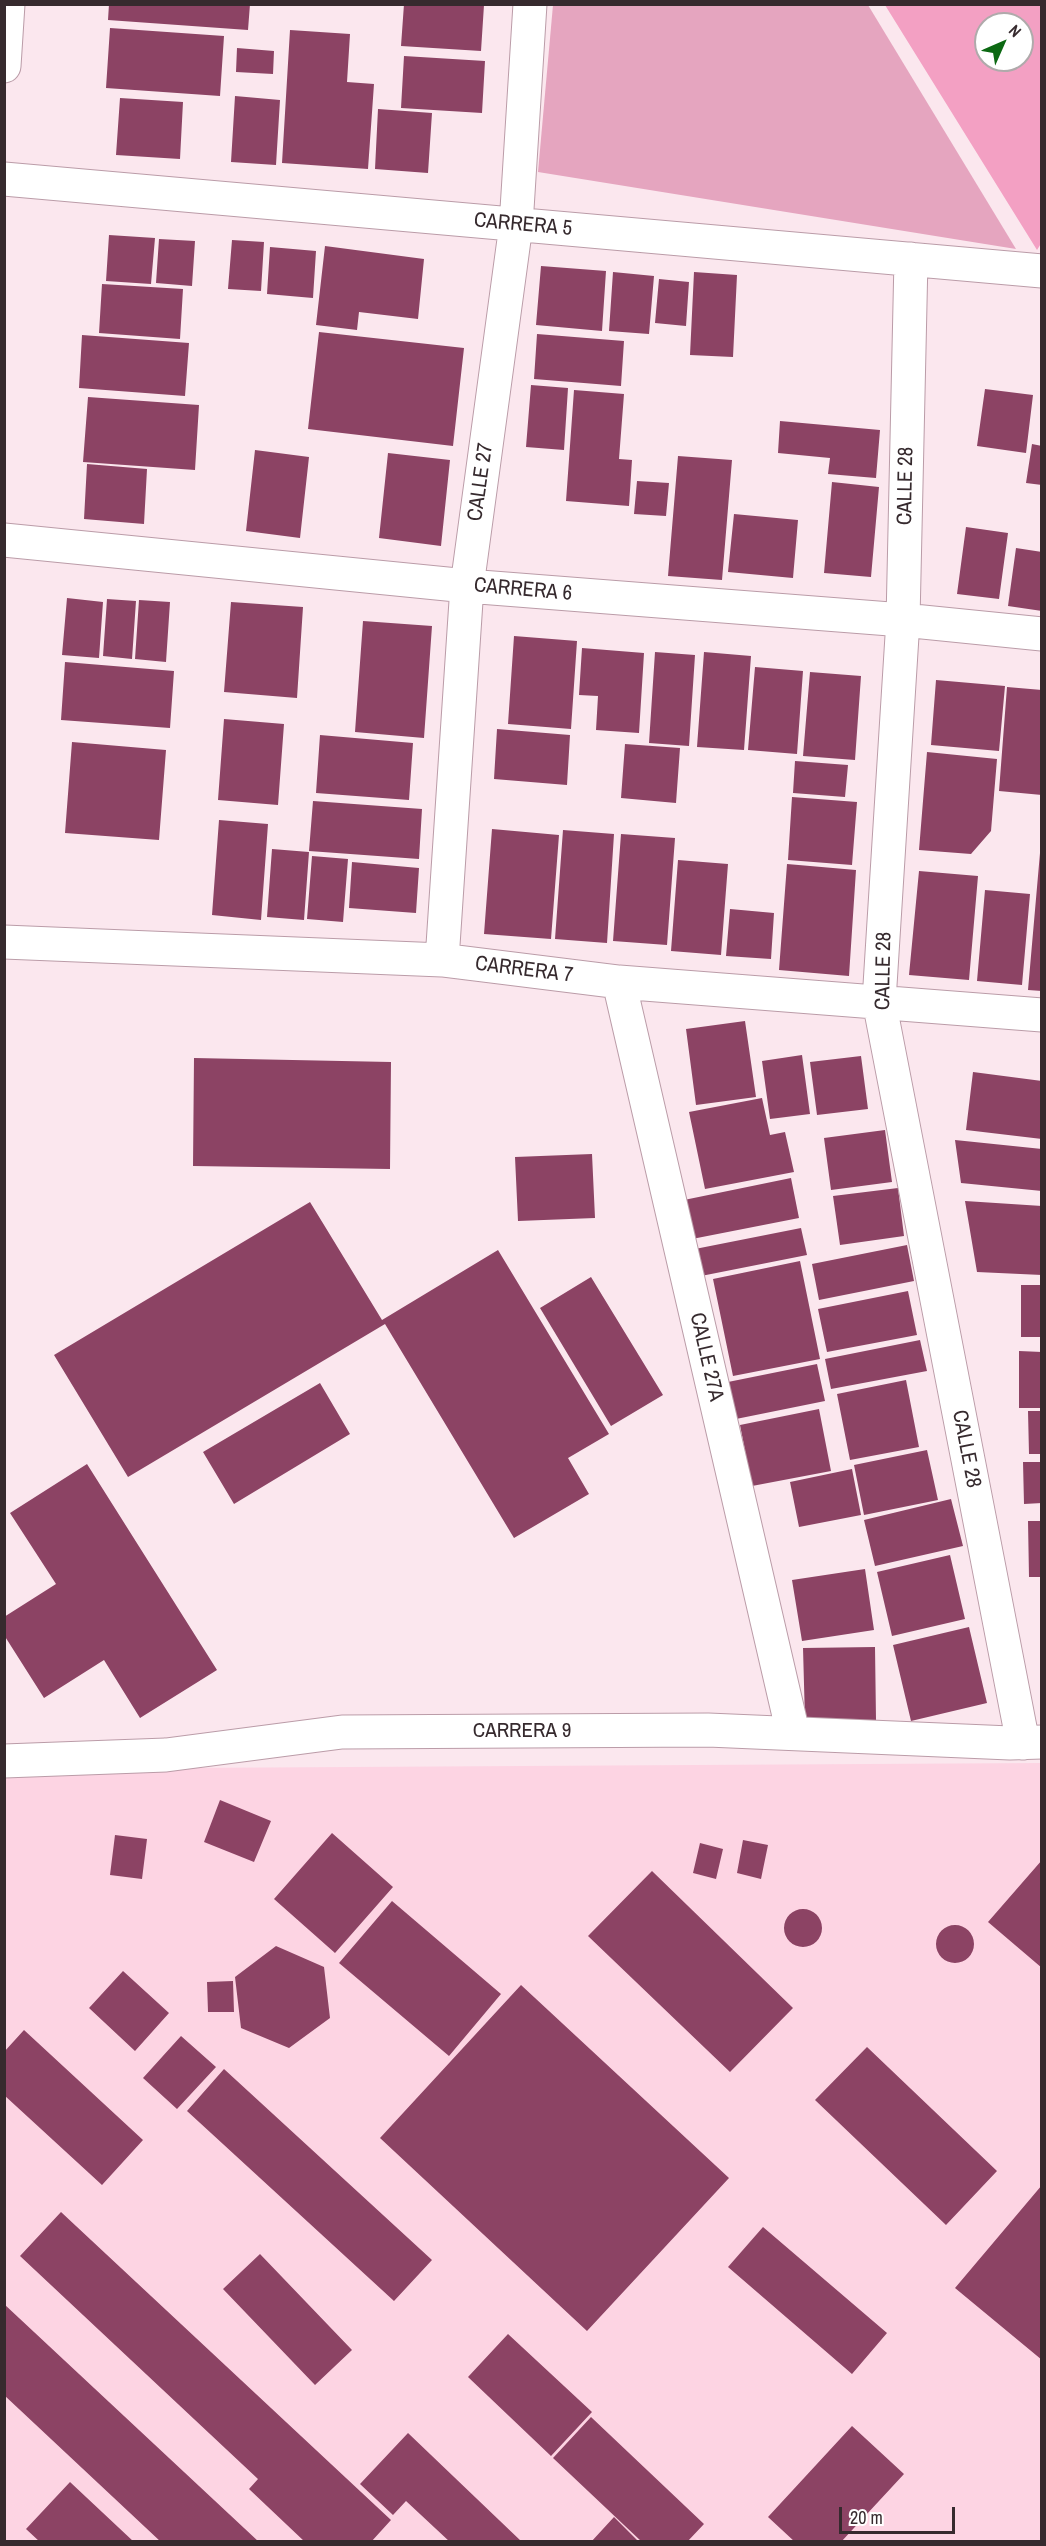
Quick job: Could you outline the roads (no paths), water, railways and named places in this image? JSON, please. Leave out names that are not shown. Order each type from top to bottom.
[{"type":"street","points":[[4,66],[8,4]]},
{"type":"street","name":"CALLE 27","points":[[442,960],[467,586],[516,225],[530,4]]},
{"type":"street","name":"CARRERA 5","points":[[4,179],[1041,271]]},
{"type":"street","name":"CALLE 28","points":[[911,259],[903,620],[879,1001],[1032,1743]]},
{"type":"street","name":"CARRERA 6","points":[[4,540],[467,586],[903,620],[1041,634]]},
{"type":"street","name":"CARRERA 7","points":[[4,942],[442,960],[619,982],[1041,1015]]},
{"type":"street","name":"CALLE 27A","points":[[619,982],[792,1733]]},
{"type":"street","name":"CARRERA 9","points":[[4,1761],[166,1755],[342,1732],[708,1730],[1032,1743]]}]
